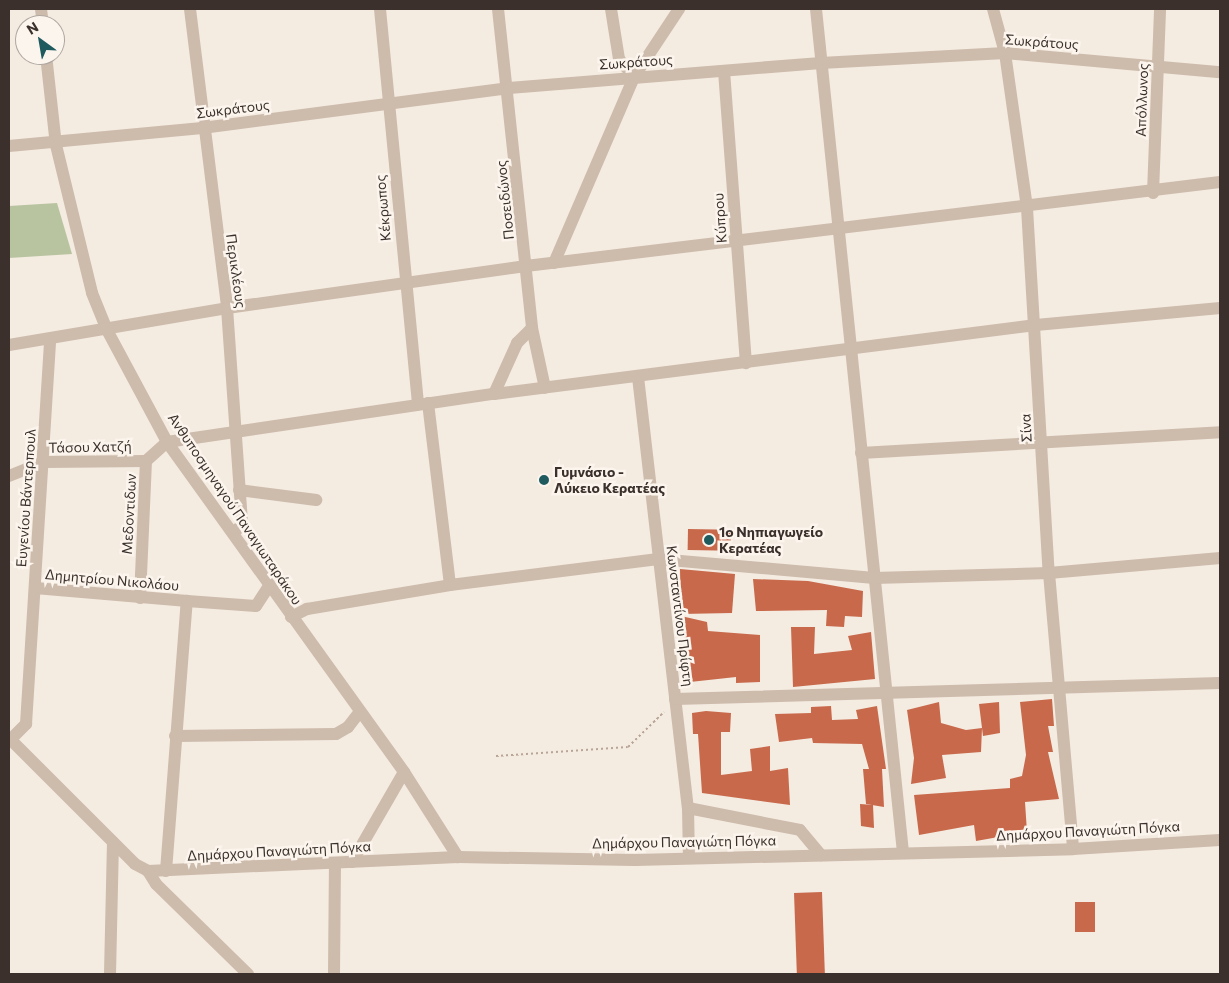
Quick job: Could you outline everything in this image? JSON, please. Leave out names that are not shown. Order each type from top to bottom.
[{"type":"street","name":"Περικλέους","points":[[190,9],[202,128],[227,308],[242,525],[233,533]]},
{"type":"street","name":"Κέκρωπος","points":[[380,9],[405,285],[450,585]]},
{"type":"street","name":"Ποσειδώνος","points":[[498,9],[509,88],[532,328],[545,388]]},
{"type":"street","points":[[611,9],[619,59],[634,77]]},
{"type":"street","points":[[554,263],[563,232],[634,77],[679,9]]},
{"type":"street","points":[[816,9],[903,853]]},
{"type":"street","name":"Σίνα","points":[[992,9],[1005,54],[1027,208],[1036,325],[1049,573],[1061,688],[1073,848]]},
{"type":"street","name":"Απόλλωνος","points":[[1153,193],[1160,9]]},
{"type":"street","name":"Σωκράτους","points":[[9,146],[56,145],[509,88],[821,63],[1005,54],[1220,72]]},
{"type":"street","name":"Ανθυποσμηναγού Παναγιωταράκου","points":[[47,65],[56,145],[92,293],[107,330],[168,442],[268,586],[404,772],[458,857]]},
{"type":"street","name":"Κύπρου","points":[[724,71],[746,362]]},
{"type":"street","points":[[9,345],[50,341],[227,308],[405,285],[526,266],[1153,193],[1220,182]]},
{"type":"street","points":[[168,442],[494,394],[1036,325],[1220,308]]},
{"type":"street","points":[[494,394],[517,343],[532,328]]},
{"type":"street","name":"Ευγενίου Βάντερπουλ","points":[[9,739],[26,724],[44,462],[50,341]]},
{"type":"street","name":"Κωνσταντίνου Πρίφτη","points":[[638,377],[688,808],[689,858]]},
{"type":"street","points":[[861,453],[1042,445],[1220,432]]},
{"type":"street","name":"Τάσου Χατζή","points":[[9,476],[44,462],[146,460],[168,442]]},
{"type":"street","name":"Μεδοντιδων","points":[[140,598],[146,460]]},
{"type":"street","points":[[239,490],[316,500]]},
{"type":"street","points":[[291,617],[307,609],[450,585],[658,559],[874,578],[1049,573],[1220,558]]},
{"type":"street","name":"Δημητρίου Νικολάου","points":[[35,588],[256,606],[268,586]]},
{"type":"street","points":[[166,871],[186,601]]},
{"type":"street","points":[[675,698],[886,694],[1220,683]]},
{"type":"street","points":[[175,736],[336,734],[348,727],[359,712]]},
{"type":"street","points":[[9,739],[113,842],[148,871],[156,884],[248,974]]},
{"type":"street","points":[[352,862],[404,772]]},
{"type":"street","points":[[688,808],[800,830],[821,855]]},
{"type":"street","name":"Δημάρχου Παναγιώτη Πόγκα","points":[[148,871],[458,857],[689,858],[1073,848],[1220,840]]},
{"type":"street","points":[[110,974],[113,842]]},
{"type":"street","points":[[334,974],[336,863]]},
{"type":"path","points":[[496,756],[628,747],[650,730],[675,698]]},
{"type":"green space","points":[[57,203],[72,254],[9,258],[9,206]]},
{"type":"building","name":"1ο Νηπιαγωγείο Κερατέας","points":[[688,529],[731,530],[731,551],[688,550]]},
{"type":"building","points":[[680,569],[735,574],[732,613],[681,614]]},
{"type":"building","points":[[753,579],[808,581],[863,591],[862,617],[845,616],[844,627],[826,626],[827,610],[756,611]]},
{"type":"building","points":[[681,616],[707,622],[708,631],[760,635],[760,682],[736,683],[736,677],[690,682]]},
{"type":"building","points":[[791,627],[815,627],[814,654],[852,650],[848,636],[871,632],[875,679],[793,687]]},
{"type":"building","points":[[1052,699],[1054,726],[1048,726],[1053,752],[1048,752],[1059,799],[1025,802],[1027,832],[976,841],[974,825],[919,835],[914,795],[1010,788],[1010,779],[1022,776],[1026,755],[1020,702]]},
{"type":"building","points":[[939,702],[941,723],[966,730],[982,728],[981,752],[942,755],[946,778],[911,784],[914,758],[907,710]]},
{"type":"building","points":[[999,702],[1000,733],[983,736],[979,704]]},
{"type":"building","points":[[831,706],[832,720],[858,719],[856,710],[877,706],[886,769],[882,769],[884,807],[866,804],[863,769],[869,769],[862,744],[813,743],[812,738],[779,742],[775,714],[811,713],[811,707]]},
{"type":"building","points":[[706,711],[731,713],[730,732],[721,732],[721,775],[752,771],[750,749],[770,746],[770,771],[788,768],[790,805],[702,793],[698,734],[693,734],[692,713]]},
{"type":"building","points":[[860,804],[873,805],[874,828],[861,826]]},
{"type":"building","points":[[822,892],[825,974],[797,974],[794,893]]},
{"type":"building","points":[[1075,902],[1095,902],[1095,932],[1075,932]]},
{"type":"place","name":"Γυμνάσιο - Λύκειο Κερατέας","points":[[544,480]]},
{"type":"place","name":"1ο Νηπιαγωγείο Κερατέας","points":[[709,540]]}]
